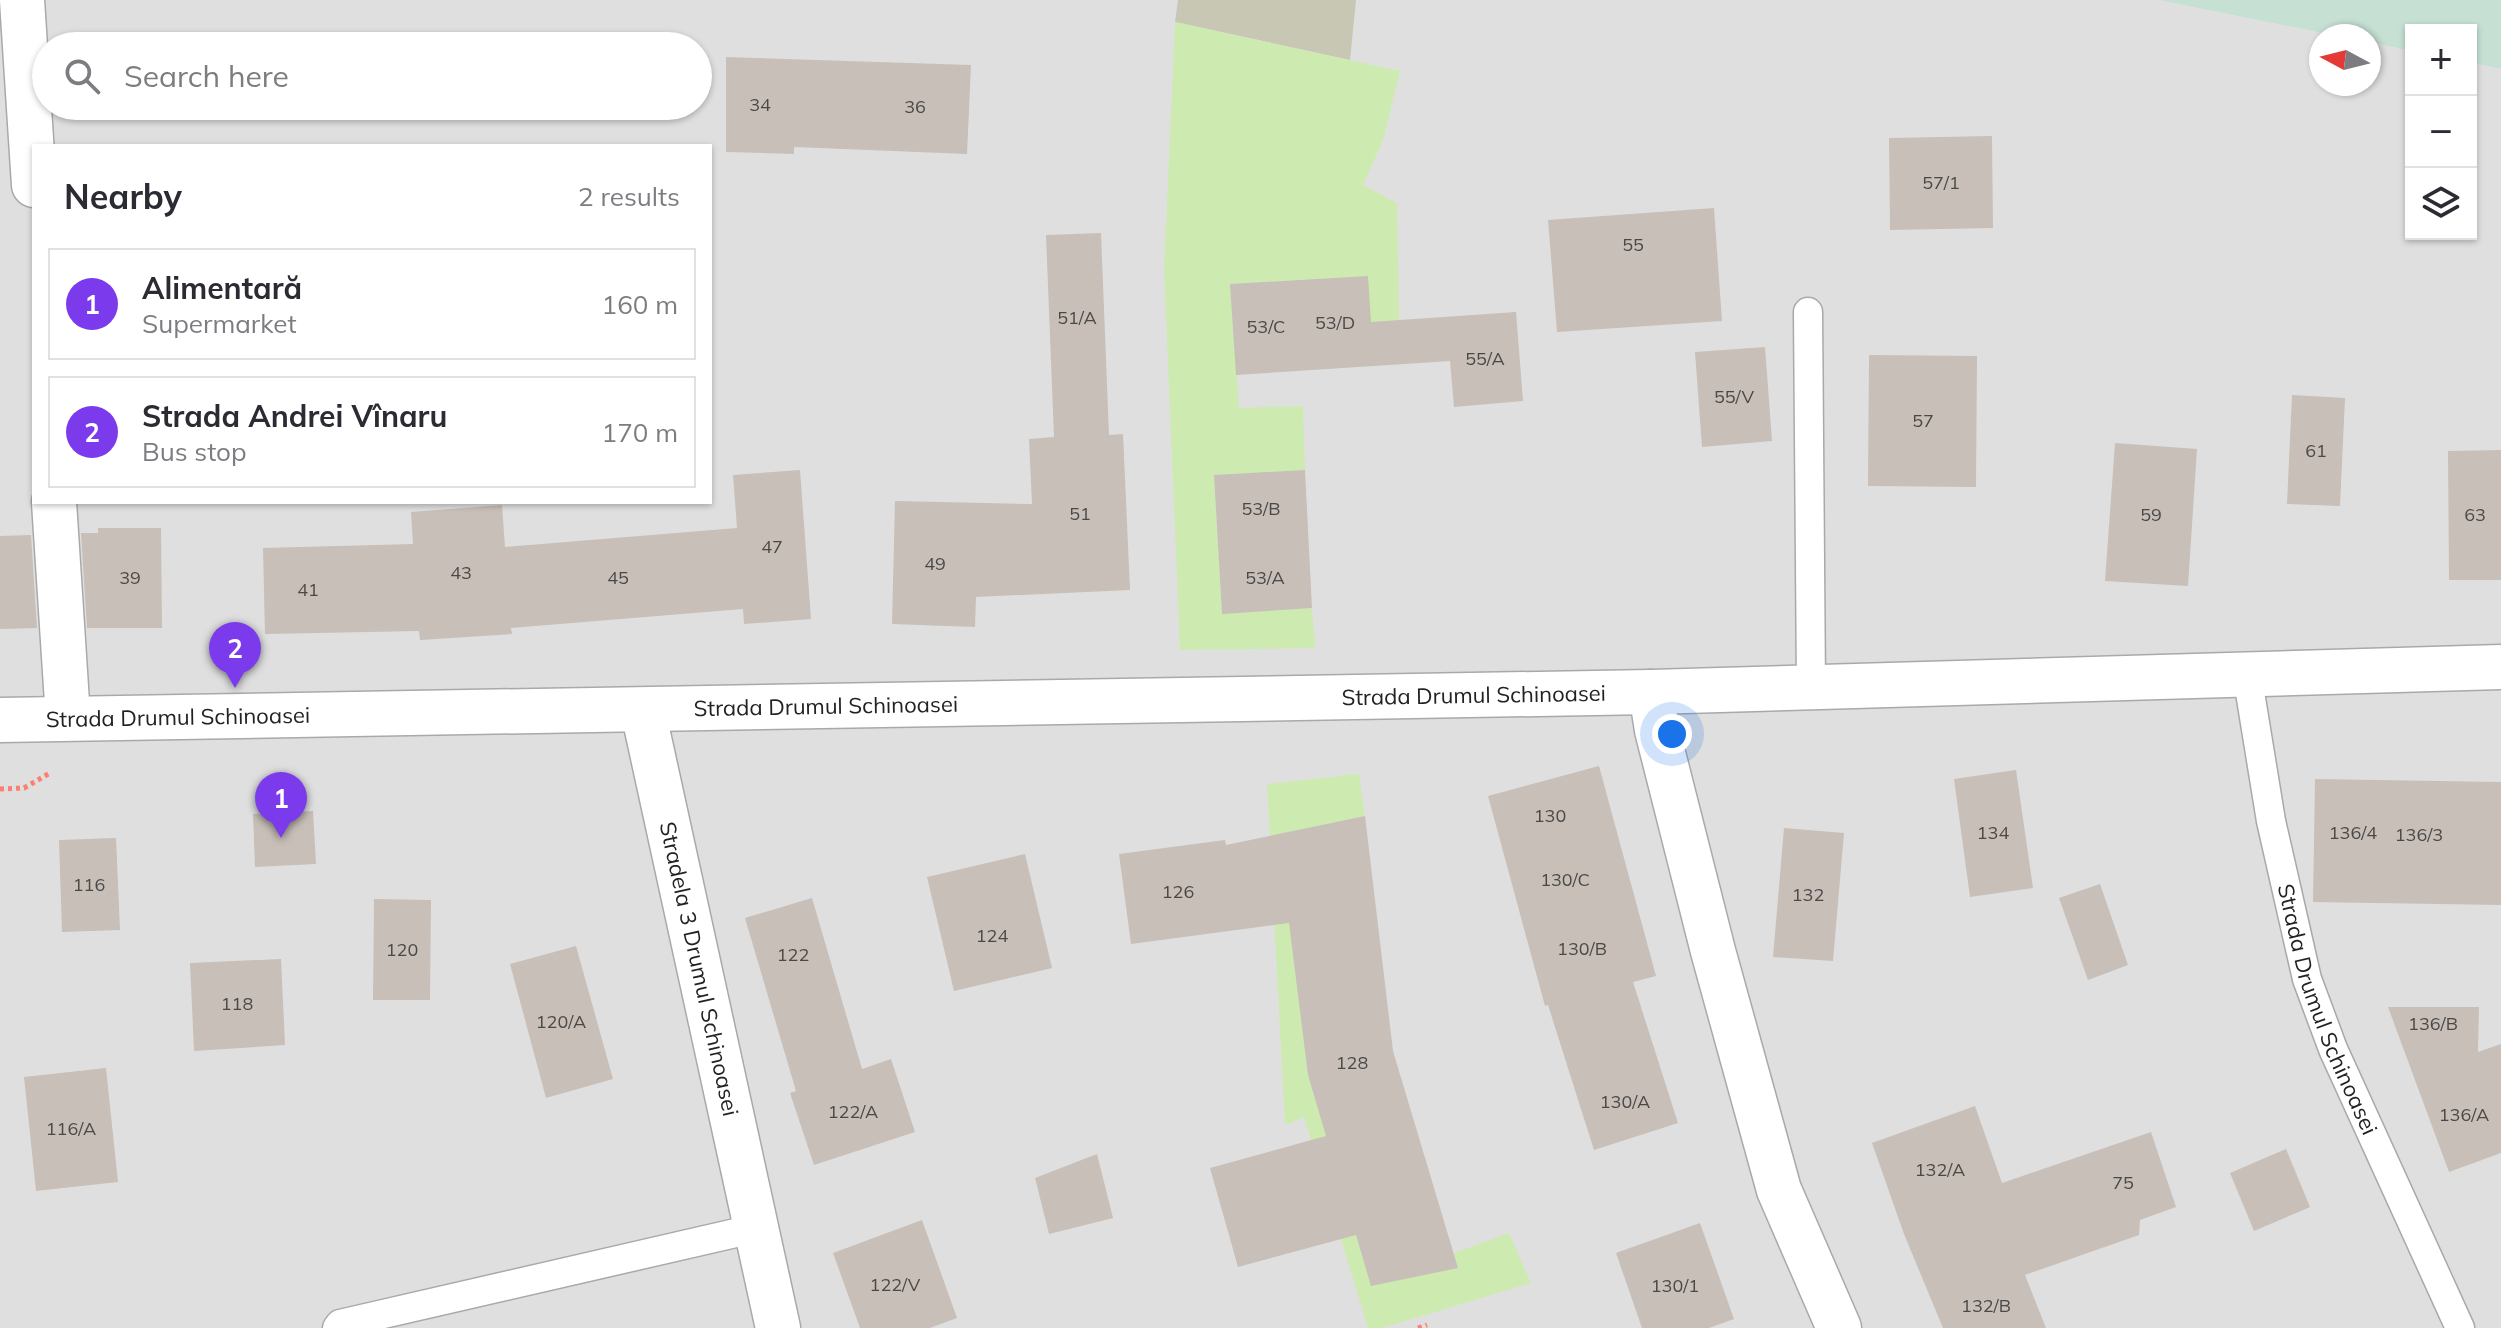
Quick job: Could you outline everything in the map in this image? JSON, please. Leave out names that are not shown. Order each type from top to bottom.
[{"type":"street","points":[[22,0],[32,154]]},
{"type":"street","points":[[54,504],[68,718]]},
{"type":"street","name":"Strada Drumul Schinoasei","points":[[0,720],[1651,692],[2501,667]]},
{"type":"street","points":[[1651,692],[1657,730],[1713,951],[1779,1190],[1839,1328]]},
{"type":"street","name":"Stradela 3 Drumul Schinoasei","points":[[643,711],[753,1229],[778,1328]]},
{"type":"lane","points":[[1808,312],[1811,687]]},
{"type":"lane","name":"Strada Drumul Schinoasei","points":[[2247,674],[2271,821],[2307,979],[2333,1049],[2460,1328]]},
{"type":"lane","points":[[337,1328],[340,1324],[753,1229]]},
{"type":"path","points":[[1418,1328],[1427,1325]]},
{"type":"shaded area","points":[[0,0],[2158,0],[2309,30],[2309,96],[2381,96],[2381,45],[2405,50],[2405,240],[2477,240],[2477,64],[2501,69],[2501,1328],[0,1328]]},
{"type":"shaded area","points":[[1178,0],[1356,0],[1350,60],[1175,22]]},
{"type":"shaded area","points":[[2158,0],[2501,0],[2501,69],[2477,64],[2477,24],[2405,24],[2405,50],[2381,45],[2381,24],[2309,24],[2309,30]]},
{"type":"green space","points":[[1175,22],[1400,71],[1384,138],[1363,185],[1397,203],[1400,364],[1373,366],[1367,276],[1230,284],[1239,408],[1303,406],[1305,470],[1214,476],[1222,613],[1312,608],[1315,648],[1180,650],[1164,270]]},
{"type":"green space","points":[[1359,774],[1365,816],[1279,834],[1308,1075],[1371,1285],[1458,1268],[1454,1253],[1509,1233],[1531,1283],[1382,1328],[1368,1328],[1304,1117],[1285,1125],[1267,784]]},
{"type":"building","points":[[726,57],[971,65],[967,154],[794,147],[794,154],[726,152]]},
{"type":"building","points":[[1992,136],[1993,228],[1890,230],[1889,138]]},
{"type":"building","points":[[1714,208],[1722,321],[1557,332],[1548,220]]},
{"type":"building","points":[[1101,233],[1109,435],[1123,434],[1130,590],[976,597],[975,627],[892,624],[895,501],[1032,504],[1029,439],[1054,437],[1046,235]]},
{"type":"building","points":[[1368,276],[1371,322],[1516,312],[1523,401],[1454,407],[1450,361],[1236,375],[1230,284]]},
{"type":"building","points":[[1765,347],[1772,441],[1702,447],[1695,352]]},
{"type":"building","points":[[1869,355],[1977,356],[1976,487],[1868,486]]},
{"type":"building","points":[[2292,395],[2345,398],[2340,506],[2287,504]]},
{"type":"building","points":[[2115,443],[2197,449],[2188,586],[2105,581]]},
{"type":"building","points":[[2501,450],[2501,580],[2449,580],[2448,451]]},
{"type":"building","points":[[800,470],[811,619],[744,624],[743,609],[511,628],[512,634],[420,640],[419,631],[265,634],[263,548],[413,544],[411,512],[502,505],[505,547],[737,528],[733,475]]},
{"type":"building","points":[[1305,470],[1312,608],[1222,614],[1214,475]]},
{"type":"building","points":[[98,528],[161,528],[162,628],[87,628],[81,533],[98,533]]},
{"type":"building","points":[[31,535],[37,628],[0,629],[0,536]]},
{"type":"building","points":[[1599,766],[1656,976],[1633,982],[1678,1123],[1594,1150],[1548,1005],[1545,1006],[1488,796]]},
{"type":"building","points":[[2016,770],[2033,888],[1970,897],[1954,779]]},
{"type":"building","points":[[2315,779],[2501,782],[2501,905],[2313,902]]},
{"type":"building","points":[[313,811],[316,864],[255,867],[253,814]]},
{"type":"building","points":[[1365,816],[1393,1051],[1458,1268],[1371,1286],[1356,1235],[1238,1267],[1210,1168],[1326,1136],[1308,1075],[1289,923],[1131,944],[1119,854],[1225,840],[1226,845]]},
{"type":"building","points":[[1784,828],[1844,833],[1833,961],[1773,957]]},
{"type":"building","points":[[116,838],[120,930],[62,932],[59,840]]},
{"type":"building","points":[[1025,854],[1052,968],[954,991],[927,877]]},
{"type":"building","points":[[2100,884],[2128,965],[2088,980],[2059,898]]},
{"type":"building","points":[[812,898],[862,1069],[891,1059],[915,1132],[814,1165],[790,1093],[796,1091],[745,918]]},
{"type":"building","points":[[374,899],[431,900],[430,1000],[373,1000]]},
{"type":"building","points":[[576,946],[613,1079],[546,1098],[510,964]]},
{"type":"building","points":[[281,959],[285,1045],[194,1051],[190,963]]},
{"type":"building","points":[[2388,1007],[2479,1007],[2478,1052],[2501,1044],[2501,1153],[2449,1172]]},
{"type":"building","points":[[106,1068],[118,1182],[36,1191],[24,1077]]},
{"type":"building","points":[[1975,1106],[2002,1183],[2151,1132],[2176,1207],[2140,1220],[2139,1235],[2025,1275],[2046,1328],[1943,1328],[1904,1234],[1872,1143]]},
{"type":"building","points":[[2286,1149],[2310,1207],[2254,1231],[2230,1173]]},
{"type":"building","points":[[1097,1154],[1113,1218],[1049,1234],[1035,1178]]},
{"type":"building","points":[[922,1220],[957,1318],[930,1328],[860,1328],[833,1253]]},
{"type":"building","points":[[1700,1223],[1734,1319],[1709,1328],[1642,1328],[1616,1253]]},
{"type":"place","name":"Strada Andrei Vînaru","points":[[235,688]]},
{"type":"place","name":"Alimentară","points":[[281,838]]}]
